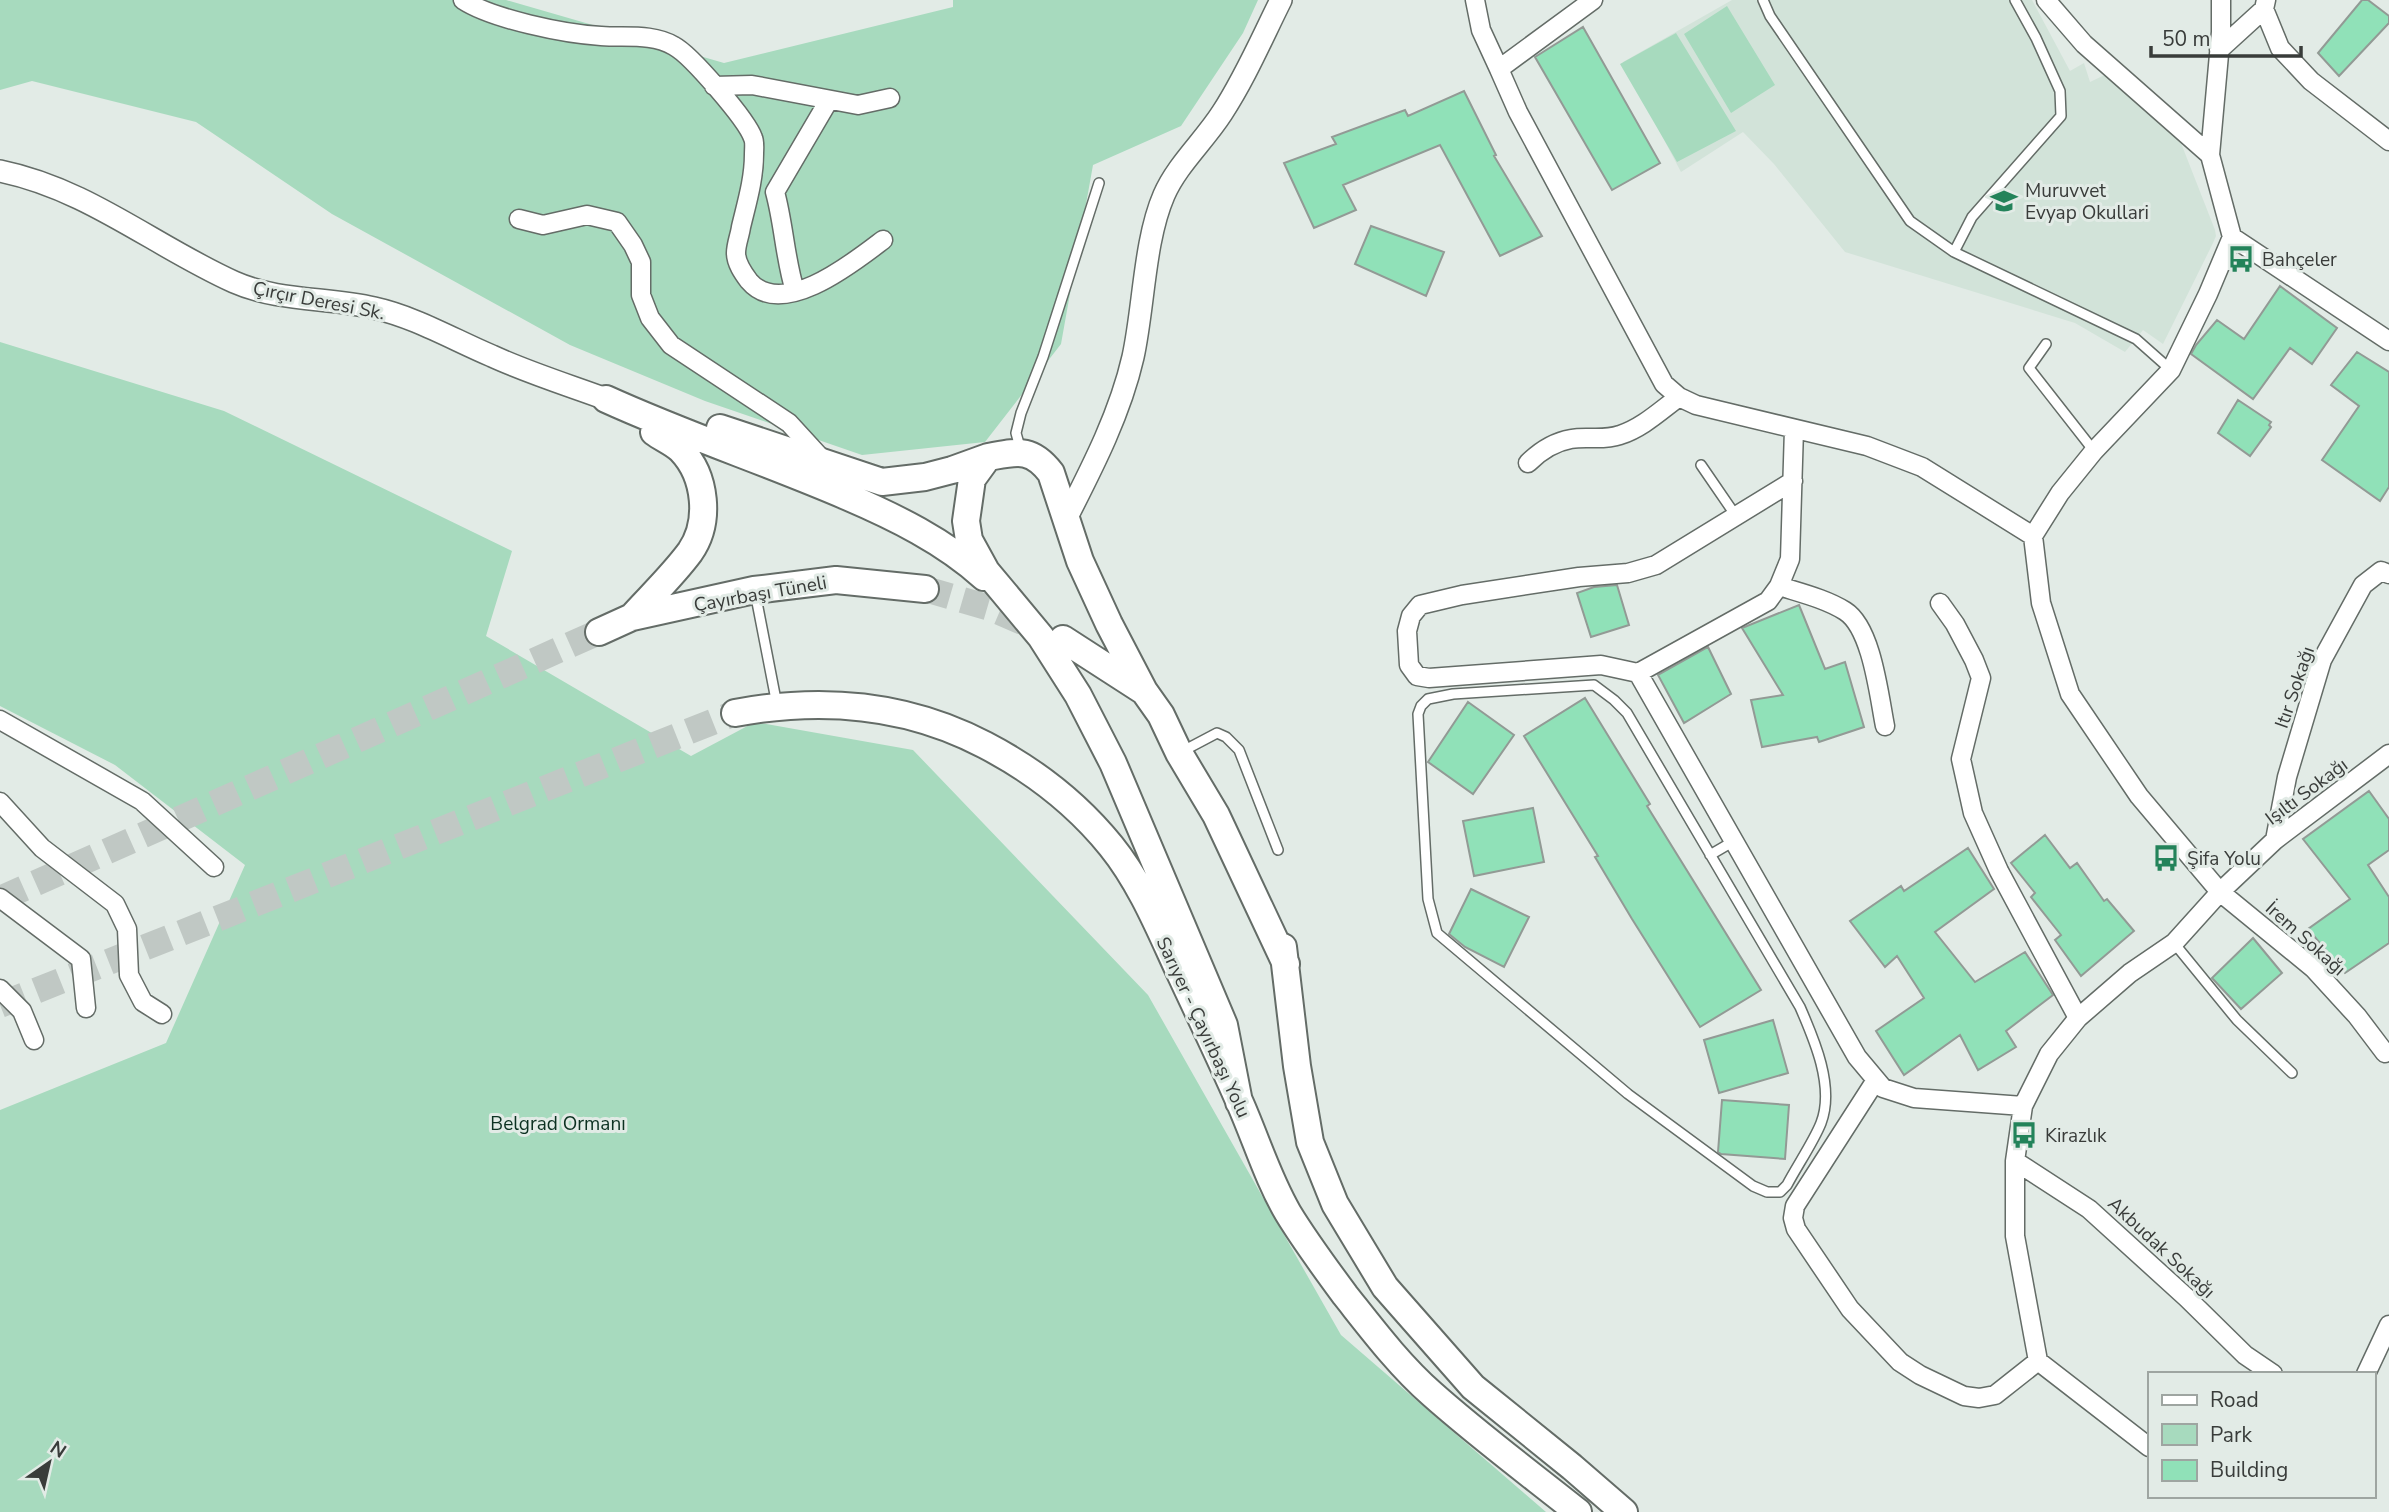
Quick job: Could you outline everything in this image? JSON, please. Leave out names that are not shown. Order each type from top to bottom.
[{"type":"main road","points":[[606,399],[679,414],[882,482],[925,477],[988,457],[1028,453],[1043,462],[1051,473],[1080,561],[1109,624],[1144,691],[1161,715],[1179,753],[1216,815],[1286,964],[1297,1066],[1310,1142],[1335,1204],[1385,1287],[1474,1387],[1573,1466],[1624,1512]]},
{"type":"main road","points":[[606,399],[653,421],[879,509],[973,567],[1017,606]]},
{"type":"main road","points":[[606,399],[680,449],[698,476],[704,501],[701,530],[691,550],[632,617]]},
{"type":"main road","points":[[988,457],[972,479],[966,521],[969,540],[986,571],[1041,637],[1079,695],[1113,763],[1224,1025],[1239,1102]]},
{"type":"main road","name":"Çayırbaşı Tüneli","points":[[599,632],[632,617],[754,590],[836,580],[925,590]]},
{"type":"main road","points":[[1063,639],[1144,691]]},
{"type":"main road","name":"Sarıyer - Çayırbaşı Yolu","points":[[735,712],[777,705],[836,705],[889,711],[918,718],[962,733],[1004,755],[1039,777],[1079,811],[1112,847],[1140,890],[1286,1210],[1311,1249],[1380,1340],[1430,1392],[1578,1512]]},
{"type":"street","points":[[463,0],[477,9],[543,26],[599,36],[647,37],[674,46],[714,86],[754,139],[754,177],[736,253],[741,270],[757,290],[778,296],[808,288],[850,266],[883,240]]},
{"type":"street","points":[[1066,519],[1100,451],[1133,358],[1155,219],[1164,193],[1185,161],[1221,116],[1281,0]]},
{"type":"street","points":[[1475,0],[1481,30],[1518,112],[1664,384],[1679,397],[1696,405],[1867,446],[1922,467],[2033,536],[2060,493],[2094,451],[2171,370],[2232,237],[2210,155],[2221,0]]},
{"type":"street","points":[[1499,69],[1593,0]]},
{"type":"street","points":[[2046,0],[2084,44],[2210,155]]},
{"type":"street","points":[[2219,50],[2265,4],[2280,48],[2311,81],[2389,141]]},
{"type":"street","points":[[714,86],[752,85],[858,105],[890,98]]},
{"type":"street","points":[[794,291],[775,192],[829,100]]},
{"type":"street","name":"Çırçır Deresi Sk.","points":[[0,171],[55,186],[83,198],[236,283],[282,296],[359,305],[390,312],[496,358],[606,399]]},
{"type":"street","points":[[519,219],[542,225],[587,215],[617,222],[634,245],[641,262],[641,295],[650,318],[671,345],[789,423],[827,464]]},
{"type":"street","points":[[2232,237],[2389,341]]},
{"type":"street","points":[[1528,463],[1541,451],[1572,439],[1602,439],[1619,435],[1645,423],[1679,397]]},
{"type":"street","points":[[1793,481],[1656,565],[1628,573],[1462,595],[1420,606],[1411,616],[1407,631],[1409,665],[1417,676],[1429,678],[1601,665],[1638,673],[1768,601],[1779,586],[1790,559],[1793,481],[1794,429]]},
{"type":"street","name":"İrem Sokağı","points":[[2033,536],[2041,603],[2070,694],[2139,796],[2220,892],[2313,968],[2357,1016],[2385,1053]]},
{"type":"street","name":"Itır Sokağı","points":[[2275,840],[2287,778],[2322,660],[2363,585],[2381,571],[2389,573]]},
{"type":"street","points":[[1779,586],[1847,612],[1857,625],[1870,649],[1885,726]]},
{"type":"street","points":[[1940,603],[1955,624],[1981,678],[1962,760],[1973,813],[1999,871],[2078,1018]]},
{"type":"street","points":[[1638,673],[1857,1057],[1883,1088],[1914,1098],[2023,1106]]},
{"type":"street","points":[[0,720],[142,801],[214,867]]},
{"type":"street","name":"Işıltı Sokağı","points":[[2038,1360],[2015,1236],[2014,1161],[2023,1106],[2049,1054],[2078,1018],[2130,973],[2174,943],[2220,892],[2275,840],[2389,754]]},
{"type":"street","points":[[0,802],[42,848],[116,904],[127,929],[129,975],[143,1002],[162,1014]]},
{"type":"street","points":[[0,898],[81,959],[86,1008]]},
{"type":"street","points":[[0,989],[22,1011],[34,1040]]},
{"type":"street","points":[[1876,1080],[1795,1206],[1793,1218],[1796,1229],[1850,1309],[1900,1362],[1964,1396],[1979,1398],[1995,1395],[2038,1360],[2148,1446]]},
{"type":"street","name":"Akbudak Sokağı","points":[[2014,1161],[2089,1209],[2245,1355],[2270,1372]]},
{"type":"street","points":[[2367,1372],[2389,1325]]},
{"type":"lane","points":[[1763,0],[1770,16],[1910,221],[1954,252],[2136,339],[2171,370]]},
{"type":"lane","points":[[1954,252],[1972,216],[2062,116],[2060,91],[2015,0]]},
{"type":"lane","points":[[1021,453],[1016,433],[1021,413],[1043,356],[1099,183]]},
{"type":"lane","points":[[2046,344],[2029,368],[2094,451]]},
{"type":"lane","points":[[1702,465],[1736,516]]},
{"type":"lane","points":[[754,590],[777,705]]},
{"type":"lane","points":[[1594,685],[1615,700],[1627,713],[1710,855],[1800,1007],[1816,1042],[1823,1068],[1824,1106],[1821,1122],[1787,1185],[1780,1192],[1768,1192],[1752,1185],[1628,1094],[1437,933],[1428,898],[1418,714],[1421,706],[1428,699],[1453,694],[1594,685]]},
{"type":"lane","points":[[1179,753],[1217,733],[1226,737],[1239,750],[1278,850]]},
{"type":"lane","points":[[1710,855],[1734,841]]},
{"type":"lane","points":[[2174,943],[2237,1020],[2292,1073]]},
{"type":"shaded area","name":"Muruvvet Evyap Okullari","points":[[1732,0],[2032,0],[2070,71],[2084,63],[2090,82],[2111,72],[2179,138],[2215,230],[2213,243],[2163,344],[2143,330],[2125,352],[2075,323],[1845,252],[1774,164],[1743,132],[1681,172],[1623,62]]},
{"type":"green space","points":[[0,0],[506,0],[724,63],[953,7],[953,0],[1258,0],[1243,33],[1181,126],[1093,165],[1061,344],[985,442],[862,455],[705,401],[570,345],[332,214],[196,122],[32,81],[0,90]]},
{"type":"green space","points":[[1727,6],[1775,85],[1731,113],[1684,34]]},
{"type":"green space","points":[[1676,33],[1736,131],[1677,162],[1620,64]]},
{"type":"green space","name":"Belgrad Ormanı","points":[[0,342],[224,411],[512,551],[486,636],[691,756],[755,722],[913,750],[1148,995],[1341,1335],[1546,1512],[0,1512],[0,1110],[166,1043],[245,865],[115,765],[0,706]]},
{"type":"building","points":[[2362,0],[2368,0],[2389,16],[2389,23],[2339,76],[2318,53]]},
{"type":"building","points":[[1583,27],[1660,163],[1612,190],[1535,57]]},
{"type":"building","points":[[1464,91],[1496,155],[1494,156],[1542,236],[1500,256],[1440,145],[1343,185],[1356,210],[1314,228],[1284,163],[1336,144],[1332,137],[1405,110],[1408,116]]},
{"type":"building","points":[[1371,226],[1444,252],[1426,296],[1355,264]]},
{"type":"building","points":[[2280,286],[2337,328],[2312,364],[2290,348],[2253,399],[2191,354],[2217,320],[2244,339]]},
{"type":"building","points":[[2357,352],[2389,372],[2389,487],[2380,501],[2322,460],[2359,406],[2331,385]]},
{"type":"building","points":[[2238,400],[2271,422],[2271,427],[2250,456],[2218,433]]},
{"type":"building","points":[[1617,585],[1629,625],[1591,637],[1577,593],[1594,587]]},
{"type":"building","points":[[1799,605],[1825,669],[1845,662],[1864,727],[1819,742],[1817,737],[1762,747],[1751,700],[1783,695],[1742,628]]},
{"type":"building","points":[[1708,647],[1731,694],[1684,723],[1658,675]]},
{"type":"building","points":[[1585,698],[1650,804],[1647,806],[1761,990],[1700,1027],[1632,919],[1595,857],[1598,856],[1524,736]]},
{"type":"building","points":[[1468,702],[1514,735],[1473,794],[1428,762]]},
{"type":"building","points":[[2369,791],[2389,819],[2389,850],[2368,865],[2389,897],[2389,943],[2345,973],[2308,929],[2350,899],[2303,839]]},
{"type":"building","points":[[1533,808],[1544,862],[1474,876],[1463,821]]},
{"type":"building","points":[[2045,835],[2070,868],[2077,863],[2104,901],[2107,899],[2134,931],[2081,976],[2055,940],[2061,935],[2031,897],[2035,893],[2011,863]]},
{"type":"building","points":[[1968,848],[1994,889],[1935,932],[1975,982],[2025,952],[2053,995],[2006,1031],[2016,1047],[1978,1070],[1960,1035],[1904,1075],[1876,1031],[1924,998],[1897,956],[1885,967],[1850,921],[1901,886],[1904,891]]},
{"type":"building","points":[[1471,889],[1529,917],[1504,967],[1465,947],[1449,934]]},
{"type":"building","points":[[2253,938],[2282,973],[2241,1009],[2212,978]]},
{"type":"building","points":[[1773,1020],[1788,1073],[1719,1093],[1704,1040]]},
{"type":"building","points":[[1722,1100],[1789,1105],[1785,1159],[1718,1152]]},
{"type":"tunnel","points":[[925,589],[990,608],[1039,629]]},
{"type":"tunnel","points":[[0,899],[599,632]]},
{"type":"tunnel","points":[[0,1005],[735,713]]},
{"type":"place","name":"Muruvvet Evyap Okullari","points":[[2004,201]]},
{"type":"place","name":"Bahçeler","points":[[2241,259]]},
{"type":"place","name":"Şifa Yolu","points":[[2166,858]]},
{"type":"place","name":"Kirazlık","points":[[2024,1135]]}]
